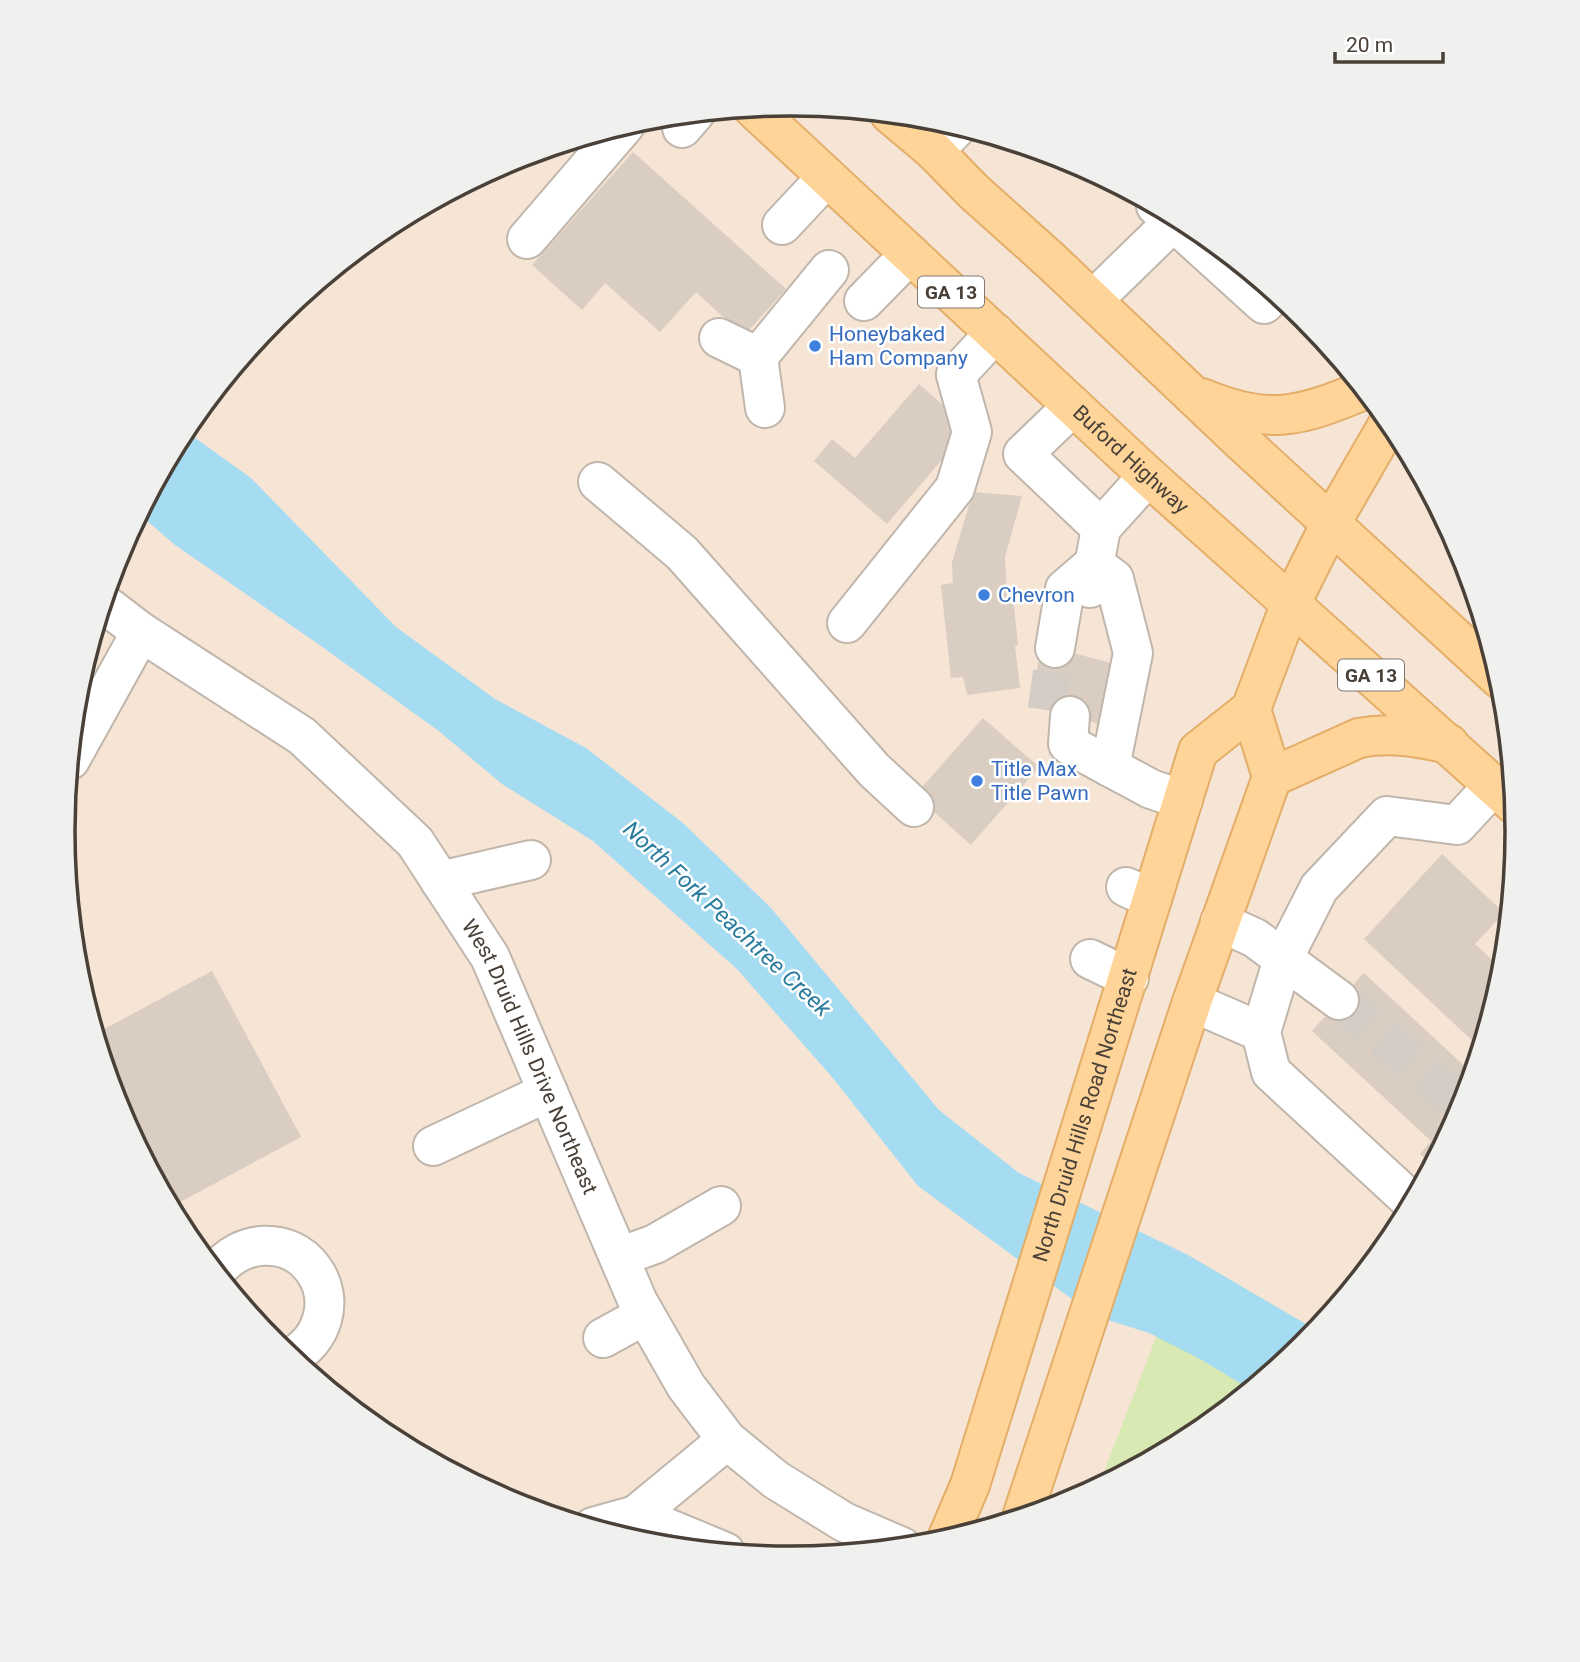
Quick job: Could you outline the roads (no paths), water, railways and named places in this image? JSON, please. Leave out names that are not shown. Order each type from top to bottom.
[{"type":"main road","name":"Buford Highway","points":[[763,117],[1148,476],[1503,793]]},
{"type":"main road","points":[[926,130],[946,138],[973,191],[1484,665]]},
{"type":"main road","points":[[1194,395],[1232,411],[1286,416],[1334,403],[1355,394]]},
{"type":"main road","points":[[1025,1506],[1192,1002],[1272,777],[1251,709],[1290,605],[1331,523],[1383,433]]},
{"type":"main road","name":"North Druid Hills Road Northeast","points":[[952,1526],[970,1485],[1129,978],[1139,893],[1183,800],[1198,751],[1251,709]]},
{"type":"main road","points":[[1272,777],[1359,738],[1373,735],[1406,735],[1451,745]]},
{"type":"street","points":[[527,239],[613,139]]},
{"type":"street","points":[[782,225],[827,177]]},
{"type":"street","points":[[1093,300],[1159,220]]},
{"type":"street","points":[[1199,246],[1264,304],[1268,300]]},
{"type":"street","points":[[864,301],[910,254]]},
{"type":"street","points":[[765,408],[758,357],[830,270]]},
{"type":"street","points":[[847,622],[955,488],[972,432],[956,375],[995,333]]},
{"type":"street","points":[[719,338],[758,357]]},
{"type":"street","points":[[1073,406],[1023,454],[1097,546],[1114,579],[1132,653],[1110,767]]},
{"type":"street","points":[[1068,651],[1097,546],[1148,476]]},
{"type":"street","points":[[598,482],[682,553],[874,770],[914,807]]},
{"type":"street","name":"West Druid Hills Drive Northeast","points":[[111,609],[141,632],[302,736],[415,842],[490,957],[645,1315],[686,1386],[727,1440],[776,1480],[844,1522],[885,1540]]},
{"type":"street","points":[[81,741],[141,632]]},
{"type":"street","points":[[1062,723],[1110,767],[1151,789],[1183,800]]},
{"type":"street","points":[[1405,1195],[1272,1072],[1261,1032],[1283,958],[1319,888],[1387,816],[1457,825],[1503,794]]},
{"type":"street","points":[[440,881],[531,860]]},
{"type":"street","points":[[1220,922],[1255,938],[1339,1000]]},
{"type":"street","points":[[1090,959],[1129,978]]},
{"type":"street","points":[[1192,1002],[1261,1032]]},
{"type":"street","points":[[433,1146],[548,1092]]},
{"type":"street","points":[[619,1257],[655,1244],[721,1206]]},
{"type":"street","points":[[222,1265],[230,1257],[247,1248],[265,1245],[283,1247],[300,1256],[314,1269],[322,1286],[322,1323],[313,1340],[300,1350]]},
{"type":"street","points":[[603,1338],[645,1315]]},
{"type":"street","points":[[610,1522],[636,1515],[727,1440]]},
{"type":"street","points":[[636,1515],[696,1540]]},
{"type":"water","name":"North Fork Peachtree Creek","points":[[194,437],[251,478],[396,627],[495,699],[586,748],[683,823],[771,908],[939,1110],[1019,1173],[1188,1255],[1306,1324],[1242,1384],[1149,1333],[1095,1316],[918,1186],[832,1077],[737,969],[593,841],[502,784],[440,732],[175,545],[147,520]]},
{"type":"tunnel","points":[[1047,710],[1055,648]]},
{"type":"tunnel","points":[[1339,1000],[1453,1097]]},
{"type":"place","name":"Honeybaked Ham Company","points":[[815,346]]},
{"type":"place","name":"Chevron","points":[[984,595]]},
{"type":"place","name":"Title Max Title Pawn","points":[[977,781]]}]
